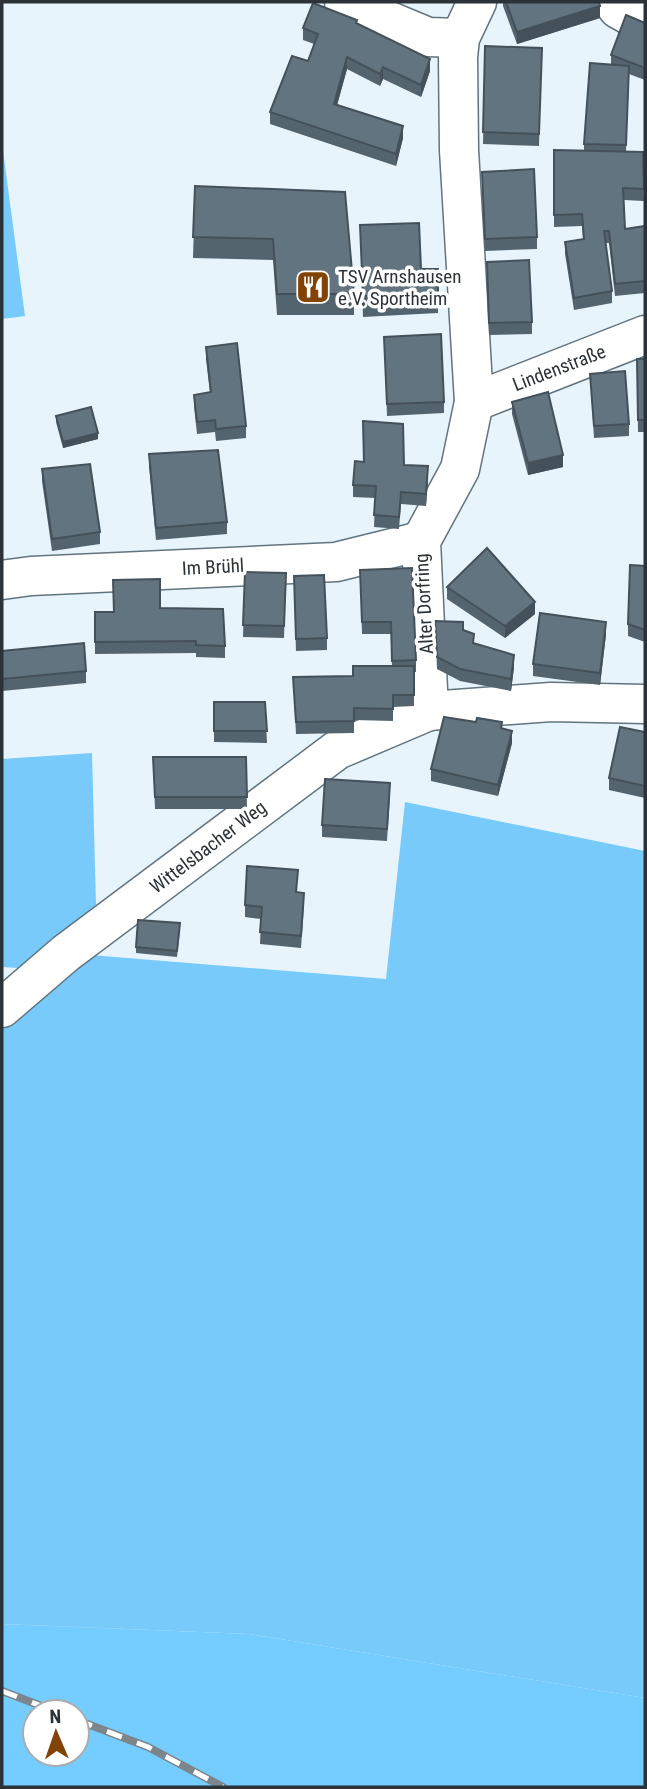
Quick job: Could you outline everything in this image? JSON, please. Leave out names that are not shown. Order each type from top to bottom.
[{"type":"street","points":[[344,2],[428,37],[460,38]]},
{"type":"street","name":"Alter Dorfring","points":[[429,711],[421,541],[467,467],[474,402],[459,150],[460,38],[477,2]]},
{"type":"street","points":[[613,2],[618,9],[645,24]]},
{"type":"street","name":"Lindenstraße","points":[[474,402],[645,335]]},
{"type":"street","name":"Im Brühl","points":[[2,580],[31,576],[336,562],[421,541]]},
{"type":"street","points":[[429,711],[551,702],[645,704]]},
{"type":"street","name":"Wittelsbacher Weg","points":[[2,1009],[66,953],[337,750],[429,711]]},
{"type":"shaded area","points":[[2,143],[25,316],[2,319]]},
{"type":"shaded area","points":[[92,753],[96,905],[18,968],[2,967],[2,759]]},
{"type":"shaded area","points":[[405,802],[645,851],[645,1698],[250,1634],[2,1624],[2,1008],[66,953],[386,979]]},
{"type":"shaded area","points":[[2,1624],[250,1634],[645,1698],[645,1787],[2,1787]]},
{"type":"building","points":[[506,2],[599,2],[600,6],[517,32]]},
{"type":"building","points":[[313,3],[357,20],[356,23],[430,59],[421,85],[383,67],[380,74],[347,57],[334,104],[403,126],[396,154],[270,112],[292,56],[308,61],[318,34],[303,28]]},
{"type":"building","points":[[626,15],[645,23],[645,68],[611,55]]},
{"type":"building","points":[[485,46],[542,48],[539,134],[483,132]]},
{"type":"building","points":[[590,63],[629,66],[626,145],[584,144]]},
{"type":"building","points":[[554,150],[643,152],[644,189],[623,188],[625,229],[645,226],[645,281],[615,284],[609,231],[604,231],[612,291],[574,298],[565,242],[584,239],[582,214],[554,215]]},
{"type":"building","points":[[534,169],[537,237],[485,239],[482,172]]},
{"type":"building","name":"TSV Arnshausen e.V. Sportheim","points":[[195,186],[345,192],[354,294],[277,294],[273,239],[193,237]]},
{"type":"building","points":[[419,223],[421,269],[438,269],[438,293],[363,296],[360,225]]},
{"type":"building","points":[[529,260],[532,322],[489,323],[487,262]]},
{"type":"building","points":[[441,334],[444,402],[387,404],[384,337]]},
{"type":"building","points":[[237,343],[246,426],[216,429],[215,420],[197,422],[194,395],[211,392],[206,347]]},
{"type":"building","points":[[637,359],[645,359],[645,420],[638,420]]},
{"type":"building","points":[[625,371],[629,424],[594,426],[590,374]]},
{"type":"building","points":[[548,392],[563,455],[528,463],[512,402]]},
{"type":"building","points":[[91,407],[98,433],[63,442],[56,416]]},
{"type":"building","points":[[363,421],[403,424],[404,465],[428,466],[426,494],[401,492],[399,517],[374,515],[376,486],[353,485],[355,461],[364,462]]},
{"type":"building","points":[[218,450],[227,522],[156,528],[149,454]]},
{"type":"building","points":[[90,464],[100,532],[52,539],[42,469]]},
{"type":"building","points":[[487,548],[535,602],[505,626],[447,587]]},
{"type":"building","points":[[630,565],[645,566],[645,630],[628,624]]},
{"type":"building","points":[[412,568],[416,660],[392,661],[391,622],[362,622],[360,570]]},
{"type":"building","points":[[245,572],[286,573],[284,626],[243,625]]},
{"type":"building","points":[[324,575],[327,638],[296,639],[294,576]]},
{"type":"building","points":[[160,579],[160,608],[223,609],[225,646],[196,645],[196,641],[95,642],[95,612],[114,612],[113,580]]},
{"type":"building","points":[[540,613],[606,622],[600,673],[533,664]]},
{"type":"building","points":[[435,621],[463,622],[463,630],[474,634],[473,643],[514,655],[511,679],[460,669],[437,657]]},
{"type":"building","points":[[84,643],[86,671],[2,679],[2,651]]},
{"type":"building","points":[[353,666],[414,666],[414,695],[393,695],[393,709],[354,708],[354,721],[296,722],[293,677],[353,676]]},
{"type":"building","points":[[214,702],[265,702],[267,731],[214,731]]},
{"type":"building","points":[[444,717],[476,722],[477,718],[502,722],[501,728],[512,731],[498,785],[431,769]]},
{"type":"building","points":[[620,727],[645,732],[645,786],[609,778]]},
{"type":"building","points":[[153,757],[246,757],[247,797],[155,797]]},
{"type":"building","points":[[325,779],[390,783],[387,829],[322,825]]},
{"type":"building","points":[[247,866],[298,870],[296,892],[304,893],[301,936],[260,932],[262,907],[245,905]]},
{"type":"building","points":[[138,920],[180,923],[177,951],[136,947]]},
{"type":"railway","points":[[2,1691],[21,1698]]},
{"type":"railway","points":[[91,1725],[148,1747],[223,1787]]},
{"type":"place","name":"TSV Arnshausen e.V. Sportheim","points":[[313,287]]}]
